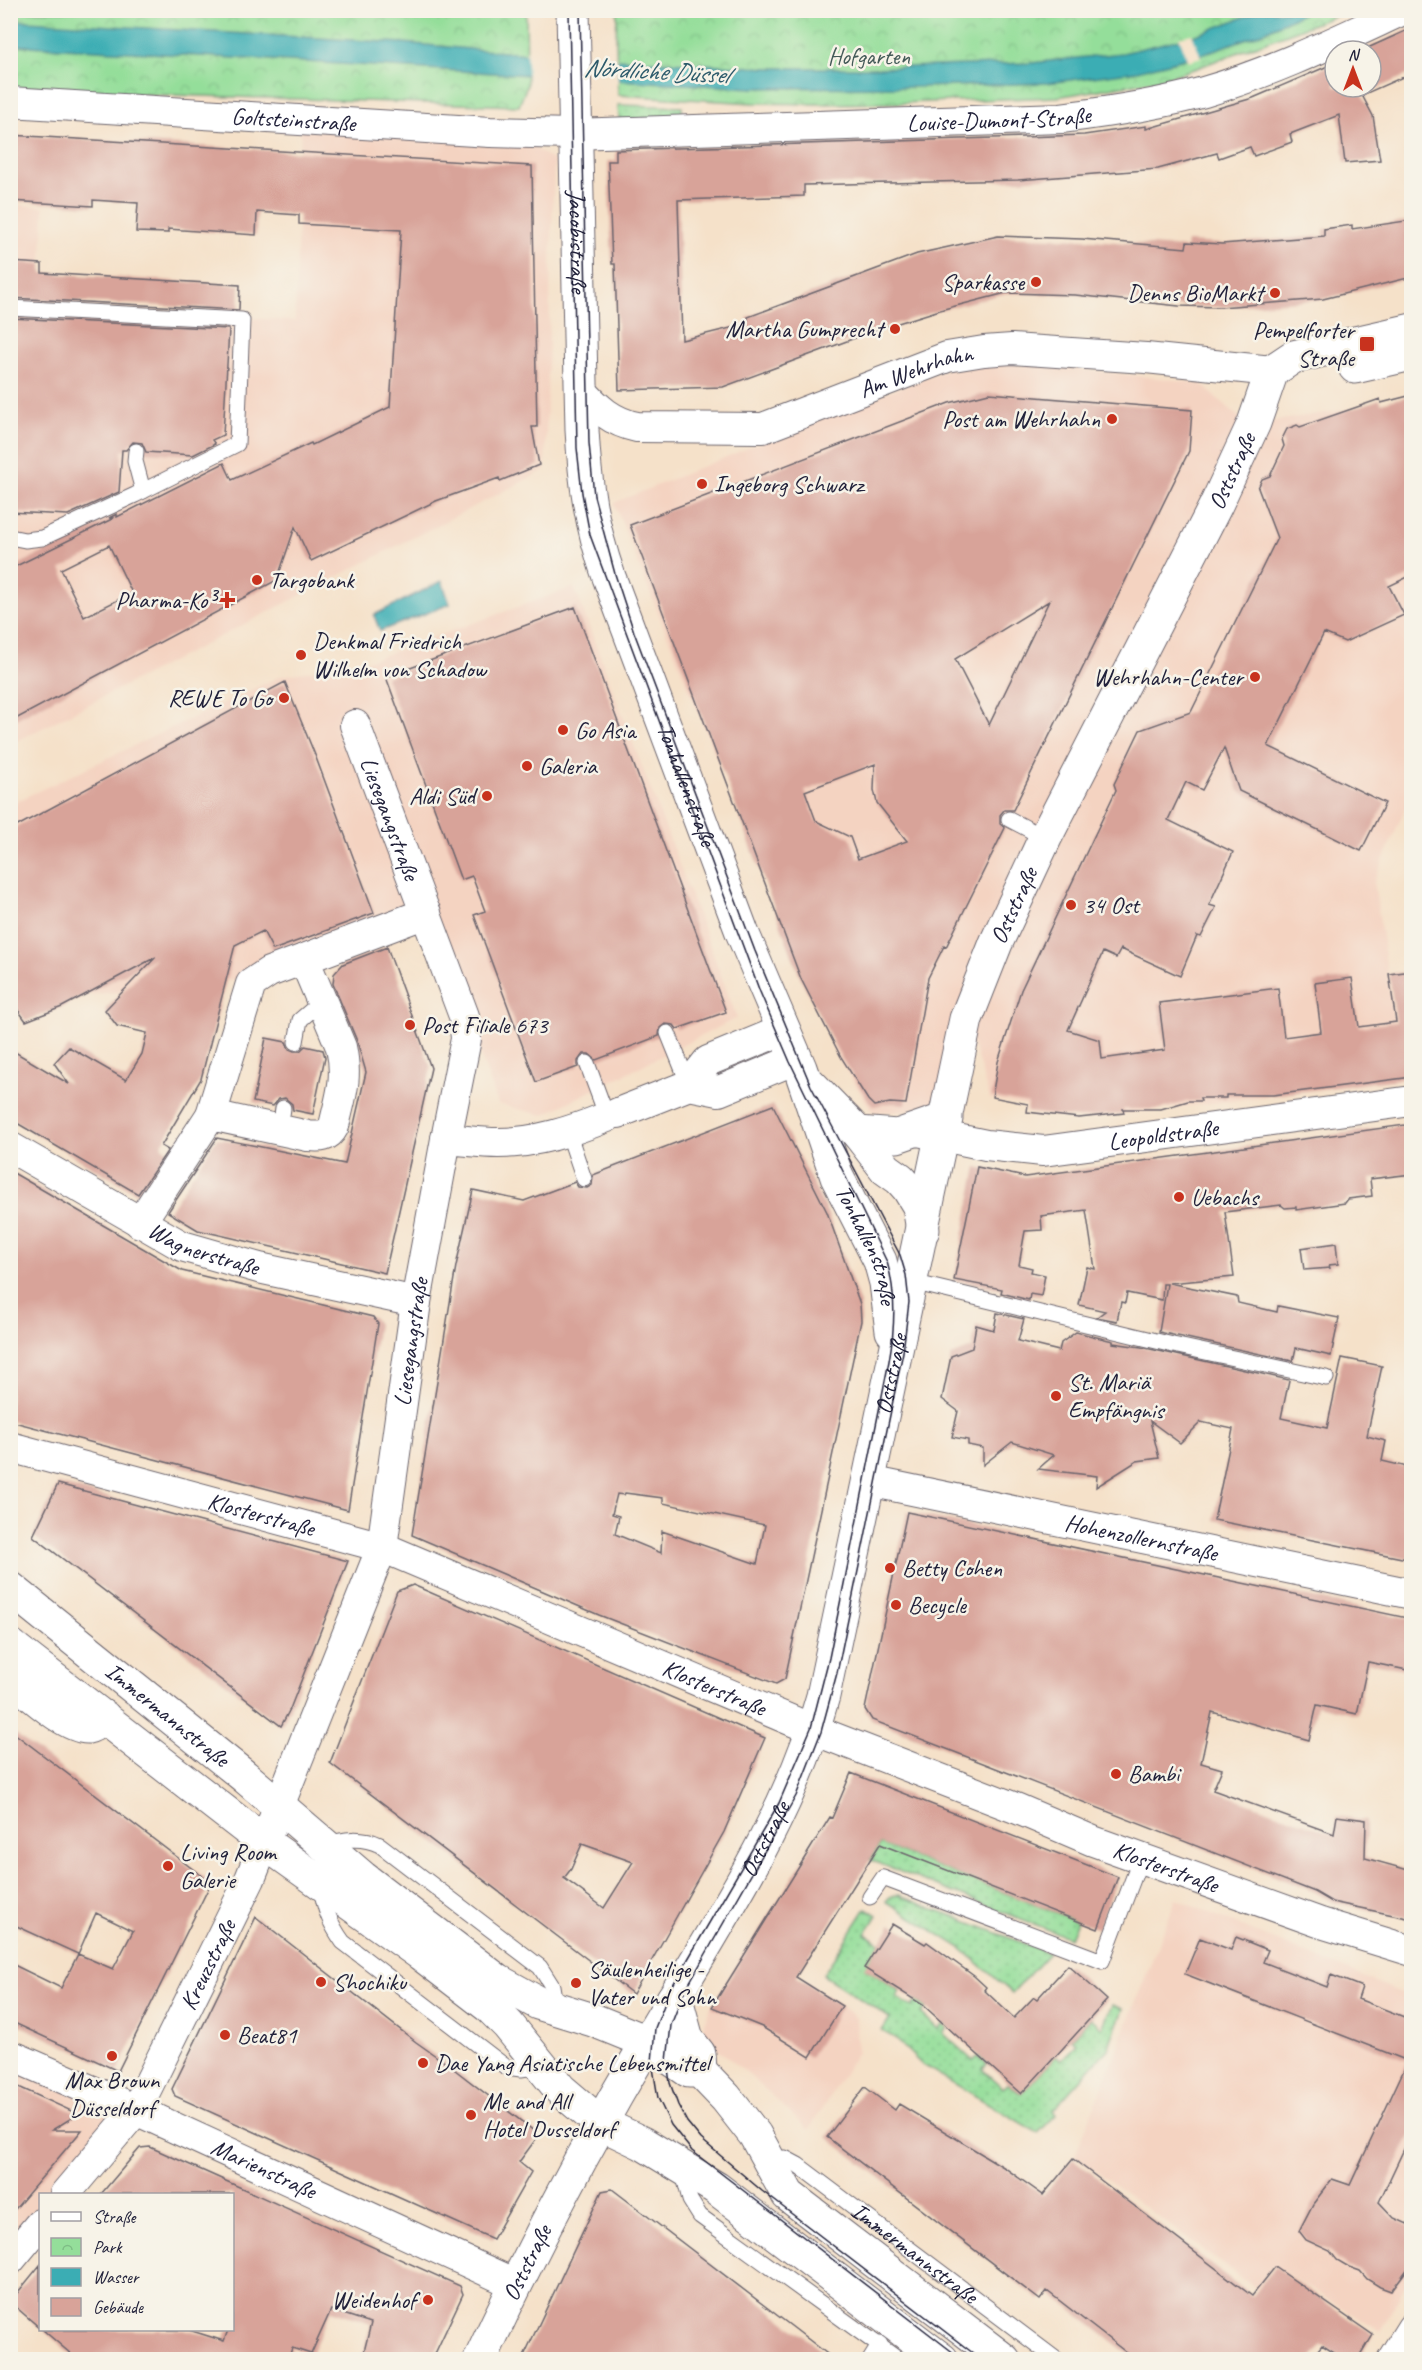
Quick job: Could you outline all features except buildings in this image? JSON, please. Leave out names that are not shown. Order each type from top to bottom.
[{"type":"street","name":"Jacobistraße","points":[[573,10],[581,390],[586,486]]},
{"type":"street","name":"Louise-Dumont-Straße","points":[[576,134],[1061,118],[1110,112],[1204,92],[1262,72],[1402,10]]},
{"type":"street","name":"Goltsteinstraße","points":[[10,102],[478,131],[576,134]]},
{"type":"street","points":[[1272,371],[1293,357],[1412,330]]},
{"type":"street","name":"Am Wehrhahn","points":[[581,390],[602,412],[626,425],[763,428],[947,357],[984,351],[1012,349],[1146,358],[1272,371],[1329,371],[1363,366],[1412,354]]},
{"type":"street","name":"Oststraße","points":[[480,2360],[515,2284],[600,2123],[785,1802],[814,1730],[827,1680],[923,1233],[934,1129],[966,1019],[996,942],[1046,837],[1216,505],[1254,423],[1272,371]]},
{"type":"street","name":"Tonhallenstraße","points":[[586,486],[596,538],[609,577],[742,932],[798,1064],[837,1177],[880,1261],[888,1294],[895,1357]]},
{"type":"street","name":"Liesegangstraße","points":[[355,725],[464,1016],[466,1039],[416,1302],[382,1547]]},
{"type":"street","points":[[140,1223],[211,1115],[251,984],[269,972],[426,913]]},
{"type":"street","points":[[211,1115],[281,1119],[308,1136],[322,1137],[330,1133],[334,1126],[345,1076],[344,1062],[341,1047],[304,959]]},
{"type":"street","points":[[446,1139],[498,1143],[540,1139],[568,1132],[689,1085],[708,1061],[783,1030]]},
{"type":"street","points":[[689,1085],[719,1091],[798,1064]]},
{"type":"street","name":"Tonhallenstraße","points":[[798,1064],[811,1086],[858,1133],[886,1169],[900,1179],[912,1194],[920,1212],[923,1233]]},
{"type":"street","name":"Leopoldstraße","points":[[934,1129],[1019,1150],[1043,1151],[1412,1101]]},
{"type":"street","points":[[858,1133],[892,1136],[934,1129]]},
{"type":"street","name":"Wagnerstraße","points":[[10,1147],[182,1246],[260,1268],[416,1302]]},
{"type":"street","name":"Klosterstraße","points":[[10,1447],[382,1547],[814,1730],[1018,1809],[1093,1841],[1321,1923],[1412,1951]]},
{"type":"street","name":"Hohenzollernstraße","points":[[869,1481],[1412,1594]]},
{"type":"street","name":"Kreuzstraße","points":[[66,2193],[136,2110],[250,1879],[382,1547]]},
{"type":"street","name":"Immermannstraße","points":[[10,1588],[280,1805],[363,1878],[498,1981],[538,2003],[592,2020],[647,2042],[689,2071],[700,2072],[738,2111],[755,2135],[789,2195],[1004,2360]]},
{"type":"street","name":"Immermannstraße","points":[[10,1645],[265,1843],[412,1947],[490,2007],[560,2089],[600,2123],[642,2143],[716,2188],[942,2360]]},
{"type":"street","name":"Immermannstraße","points":[[10,1677],[69,1721],[91,1726],[104,1717]]},
{"type":"street","points":[[673,1999],[678,2006],[687,2039],[699,2054],[700,2072]]},
{"type":"street","name":"Marienstraße","points":[[10,2055],[136,2110],[515,2284]]},
{"type":"street","points":[[10,2260],[39,2225]]},
{"type":"street","points":[[1392,2360],[1412,2328]]},
{"type":"lane","points":[[10,308],[242,320],[237,444],[42,538],[25,540],[10,537]]},
{"type":"lane","points":[[136,451],[135,461],[143,490]]},
{"type":"lane","points":[[1009,819],[1046,837]]},
{"type":"lane","points":[[296,1042],[300,1020],[321,1002]]},
{"type":"lane","points":[[668,1033],[689,1085]]},
{"type":"lane","points":[[586,1063],[612,1115]]},
{"type":"lane","points":[[568,1132],[584,1179]]},
{"type":"lane","points":[[912,1282],[1173,1345],[1326,1378]]},
{"type":"lane","points":[[870,1897],[883,1878],[1102,1962],[1141,1858]]},
{"type":"lane","name":"Immermannstraße","points":[[769,2160],[785,2158],[798,2165],[1057,2360]]},
{"type":"lane","points":[[681,2167],[690,2200],[700,2216],[880,2344],[899,2360]]},
{"type":"lane","points":[[870,2360],[880,2344]]},
{"type":"shaded area","points":[[301,129],[526,142],[554,161],[545,470],[11,744],[11,204],[44,207],[40,305],[295,321]]},
{"type":"shaded area","points":[[1017,362],[1200,383],[1244,422],[937,1111],[873,1112],[837,1057],[614,503],[853,405],[948,369]]},
{"type":"shaded area","points":[[1385,403],[1412,437],[1411,794],[1374,882],[1403,1079],[1084,1119],[1025,1113],[1027,1106],[990,1099],[971,1038],[975,1017],[1264,423]]},
{"type":"shaded area","points":[[574,587],[737,1018],[543,1115],[498,1104],[426,900],[243,979],[11,1003],[11,804],[281,676],[365,662]]},
{"type":"shaded area","points":[[1176,1899],[1411,1997],[1412,2211],[1406,2222],[1411,2226],[1411,2275],[1380,2331],[1273,2266],[1257,2289],[1075,2156]]},
{"type":"shaded area","points":[[747,1947],[842,2006],[856,2018],[857,2052],[809,2130],[700,2034],[710,2008]]},
{"type":"shaded area","points":[[11,2059],[104,2099],[113,2129],[60,2193],[39,2193],[39,2217],[11,2252]]},
{"type":"green space","name":"Hofgarten","points":[[1242,10],[1245,12],[1254,10],[1348,11],[1197,68],[1158,80],[1057,97],[811,104],[618,95],[617,11]]},
{"type":"green space","points":[[11,11],[526,11],[527,85],[519,106],[11,90]]},
{"type":"green space","points":[[618,105],[682,107],[682,119],[619,120]]},
{"type":"green space","points":[[880,1844],[1077,1921],[1070,1938],[870,1860]]},
{"type":"green space","points":[[900,1895],[1049,1953],[1012,1993],[961,1948],[886,1901],[891,1896]]},
{"type":"green space","points":[[866,1908],[877,1915],[865,1934],[880,1943],[865,1968],[900,1991],[897,1997],[912,2007],[916,2001],[926,2008],[921,2013],[938,2029],[943,2024],[947,2028],[943,2033],[973,2061],[978,2057],[987,2064],[982,2069],[1003,2088],[1008,2084],[1021,2094],[1056,2055],[1061,2060],[1077,2044],[1072,2039],[1091,2018],[1102,2028],[1112,2005],[1123,2009],[1107,2050],[1053,2110],[1056,2115],[1038,2133],[921,2064],[895,2038],[882,2031],[890,2018],[823,1975]]},
{"type":"water","name":"Nördliche Düssel","points":[[1260,11],[1308,11],[1259,34],[1200,55],[1137,71],[1048,83],[920,87],[752,88],[11,45],[10,20],[403,43],[527,54],[769,68],[874,68],[1031,63],[1123,53],[1193,36]]},
{"type":"water","points":[[442,581],[450,604],[380,631],[374,615]]},
{"type":"pier","points":[[1192,34],[1201,57],[1188,61],[1179,37]]},
{"type":"pier","points":[[526,51],[617,57],[618,83],[528,79]]},
{"type":"tram line","points":[[569,10],[577,448],[590,535],[760,992],[790,1062],[887,1262],[894,1299],[894,1324],[889,1361],[829,1658],[811,1728],[779,1803],[670,1990],[655,2028],[652,2062],[658,2098],[671,2125],[692,2151],[963,2360]]},
{"type":"tram line","points":[[580,10],[589,443],[594,496],[615,574],[634,632],[755,951],[811,1086],[900,1255],[906,1275],[909,1302],[903,1352],[837,1673],[821,1732],[796,1796],[683,1994],[671,2025],[667,2061],[670,2083],[687,2122],[701,2139],[762,2191],[982,2360]]},
{"type":"place","name":"Sparkasse","points":[[1036,282]]},
{"type":"place","name":"Denns BioMarkt","points":[[1275,293]]},
{"type":"place","name":"Martha Gumprecht","points":[[895,329]]},
{"type":"place","name":"Pempelforter Straße","points":[[1367,344]]},
{"type":"place","name":"Post am Wehrhahn","points":[[1112,419]]},
{"type":"place","name":"Ingeborg Schwarz","points":[[702,484]]},
{"type":"place","name":"Targobank","points":[[257,580]]},
{"type":"place","name":"Pharma-Ko³","points":[[227,600]]},
{"type":"place","name":"Denkmal Friedrich Wilhelm von Schadow","points":[[301,655]]},
{"type":"place","name":"Wehrhahn-Center","points":[[1255,677]]},
{"type":"place","name":"REWE To Go","points":[[284,698]]},
{"type":"place","name":"Go Asia","points":[[563,730]]},
{"type":"place","name":"Galeria","points":[[527,766]]},
{"type":"place","name":"Aldi Süd","points":[[487,796]]},
{"type":"place","name":"34 Ost","points":[[1071,905]]},
{"type":"place","name":"Post Filiale 673","points":[[410,1025]]},
{"type":"place","name":"Uebachs","points":[[1179,1197]]},
{"type":"place","name":"St. Mariä Empfängnis","points":[[1056,1396]]},
{"type":"place","name":"Betty Cohen","points":[[890,1568]]},
{"type":"place","name":"Becycle","points":[[896,1605]]},
{"type":"place","name":"Bambi","points":[[1116,1774]]},
{"type":"place","name":"Living Room Galerie","points":[[168,1866]]},
{"type":"place","name":"Shochiku","points":[[321,1982]]},
{"type":"place","name":"Säulenheilige - Vater und Sohn","points":[[576,1983]]},
{"type":"place","name":"Beat81","points":[[225,2035]]},
{"type":"place","name":"Max Brown Düsseldorf","points":[[112,2056]]},
{"type":"place","name":"Dae Yang Asiatische Lebensmittel","points":[[423,2063]]},
{"type":"place","name":"Me and All Hotel Dusseldorf","points":[[471,2115]]},
{"type":"place","name":"Weidenhof","points":[[428,2300]]}]
